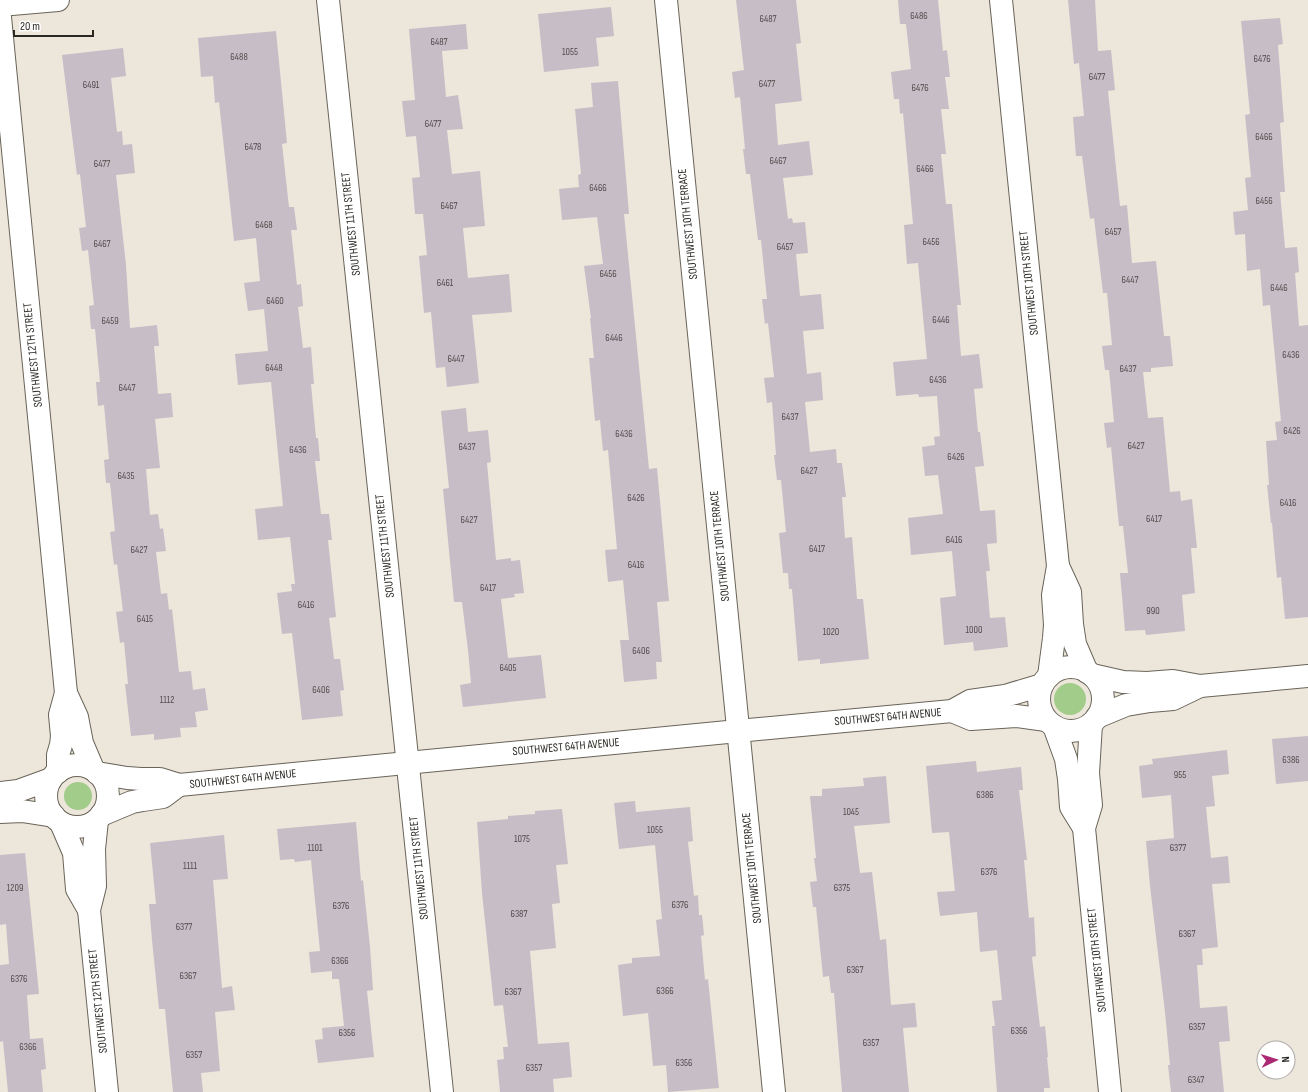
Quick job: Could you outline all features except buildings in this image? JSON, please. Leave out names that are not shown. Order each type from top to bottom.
[{"type":"street","points":[[0,6],[58,0]]},
{"type":"street","name":"SOUTHWEST 11TH STREET","points":[[328,0],[442,1092]]},
{"type":"street","name":"SOUTHWEST 10TH TERRACE","points":[[666,0],[774,1092]]},
{"type":"street","name":"SOUTHWEST 10TH STREET","points":[[1000,0],[1058,566],[1052,594],[1055,626],[1046,680]]},
{"type":"street","name":"SOUTHWEST 12TH STREET","points":[[0,17],[66,693],[77,717],[82,743],[95,771]]},
{"type":"street","name":"SOUTHWEST 10TH STREET","points":[[1058,566],[1070,592],[1072,630],[1075,644],[1089,674]]},
{"type":"street","points":[[1200,686],[1173,698],[1126,705],[1094,721],[1082,729],[1073,731],[1063,730],[1050,723],[1041,712],[1039,703],[1039,694],[1046,680],[1058,670],[1067,668],[1078,668],[1089,674],[1123,682],[1147,683],[1173,681],[1200,686],[1308,676]]},
{"type":"street","points":[[1089,674],[1097,682],[1103,700],[1101,709],[1094,721]]},
{"type":"street","name":"SOUTHWEST 64TH AVENUE","points":[[95,771],[127,778],[160,778],[179,785],[738,730],[952,711],[970,701],[1005,696],[1046,680]]},
{"type":"street","name":"SOUTHWEST 12TH STREET","points":[[55,775],[62,736],[60,714],[66,693]]},
{"type":"street","name":"SOUTHWEST 64TH AVENUE","points":[[952,711],[971,719],[1016,716],[1050,723]]},
{"type":"street","name":"SOUTHWEST 10TH STREET","points":[[1094,721],[1088,773],[1091,805],[1084,828],[1110,1092]]},
{"type":"street","name":"SOUTHWEST 10TH STREET","points":[[1050,723],[1066,759],[1071,806],[1084,828]]},
{"type":"street","points":[[0,793],[18,791],[55,775],[66,767],[76,765],[81,765],[95,771],[104,782],[108,793],[107,805],[99,817],[87,826],[71,826],[57,819],[22,811],[0,812]]},
{"type":"street","points":[[55,775],[48,788],[47,797],[49,807],[57,819]]},
{"type":"street","name":"SOUTHWEST 64TH AVENUE","points":[[99,817],[132,802],[163,798],[179,785]]},
{"type":"street","name":"SOUTHWEST 12TH STREET","points":[[99,817],[93,863],[95,886],[89,910],[107,1092]]},
{"type":"street","name":"SOUTHWEST 12TH STREET","points":[[57,819],[74,853],[77,889],[89,910]]},
{"type":"green space","points":[[1070,683],[1076,684],[1083,690],[1086,699],[1085,705],[1079,712],[1070,715],[1064,714],[1057,708],[1054,699],[1055,693],[1061,686]]},
{"type":"green space","points":[[78,782],[84,783],[88,786],[91,790],[91,802],[88,806],[84,809],[78,810],[72,809],[68,806],[65,802],[64,796],[65,790],[68,786],[72,783]]}]
